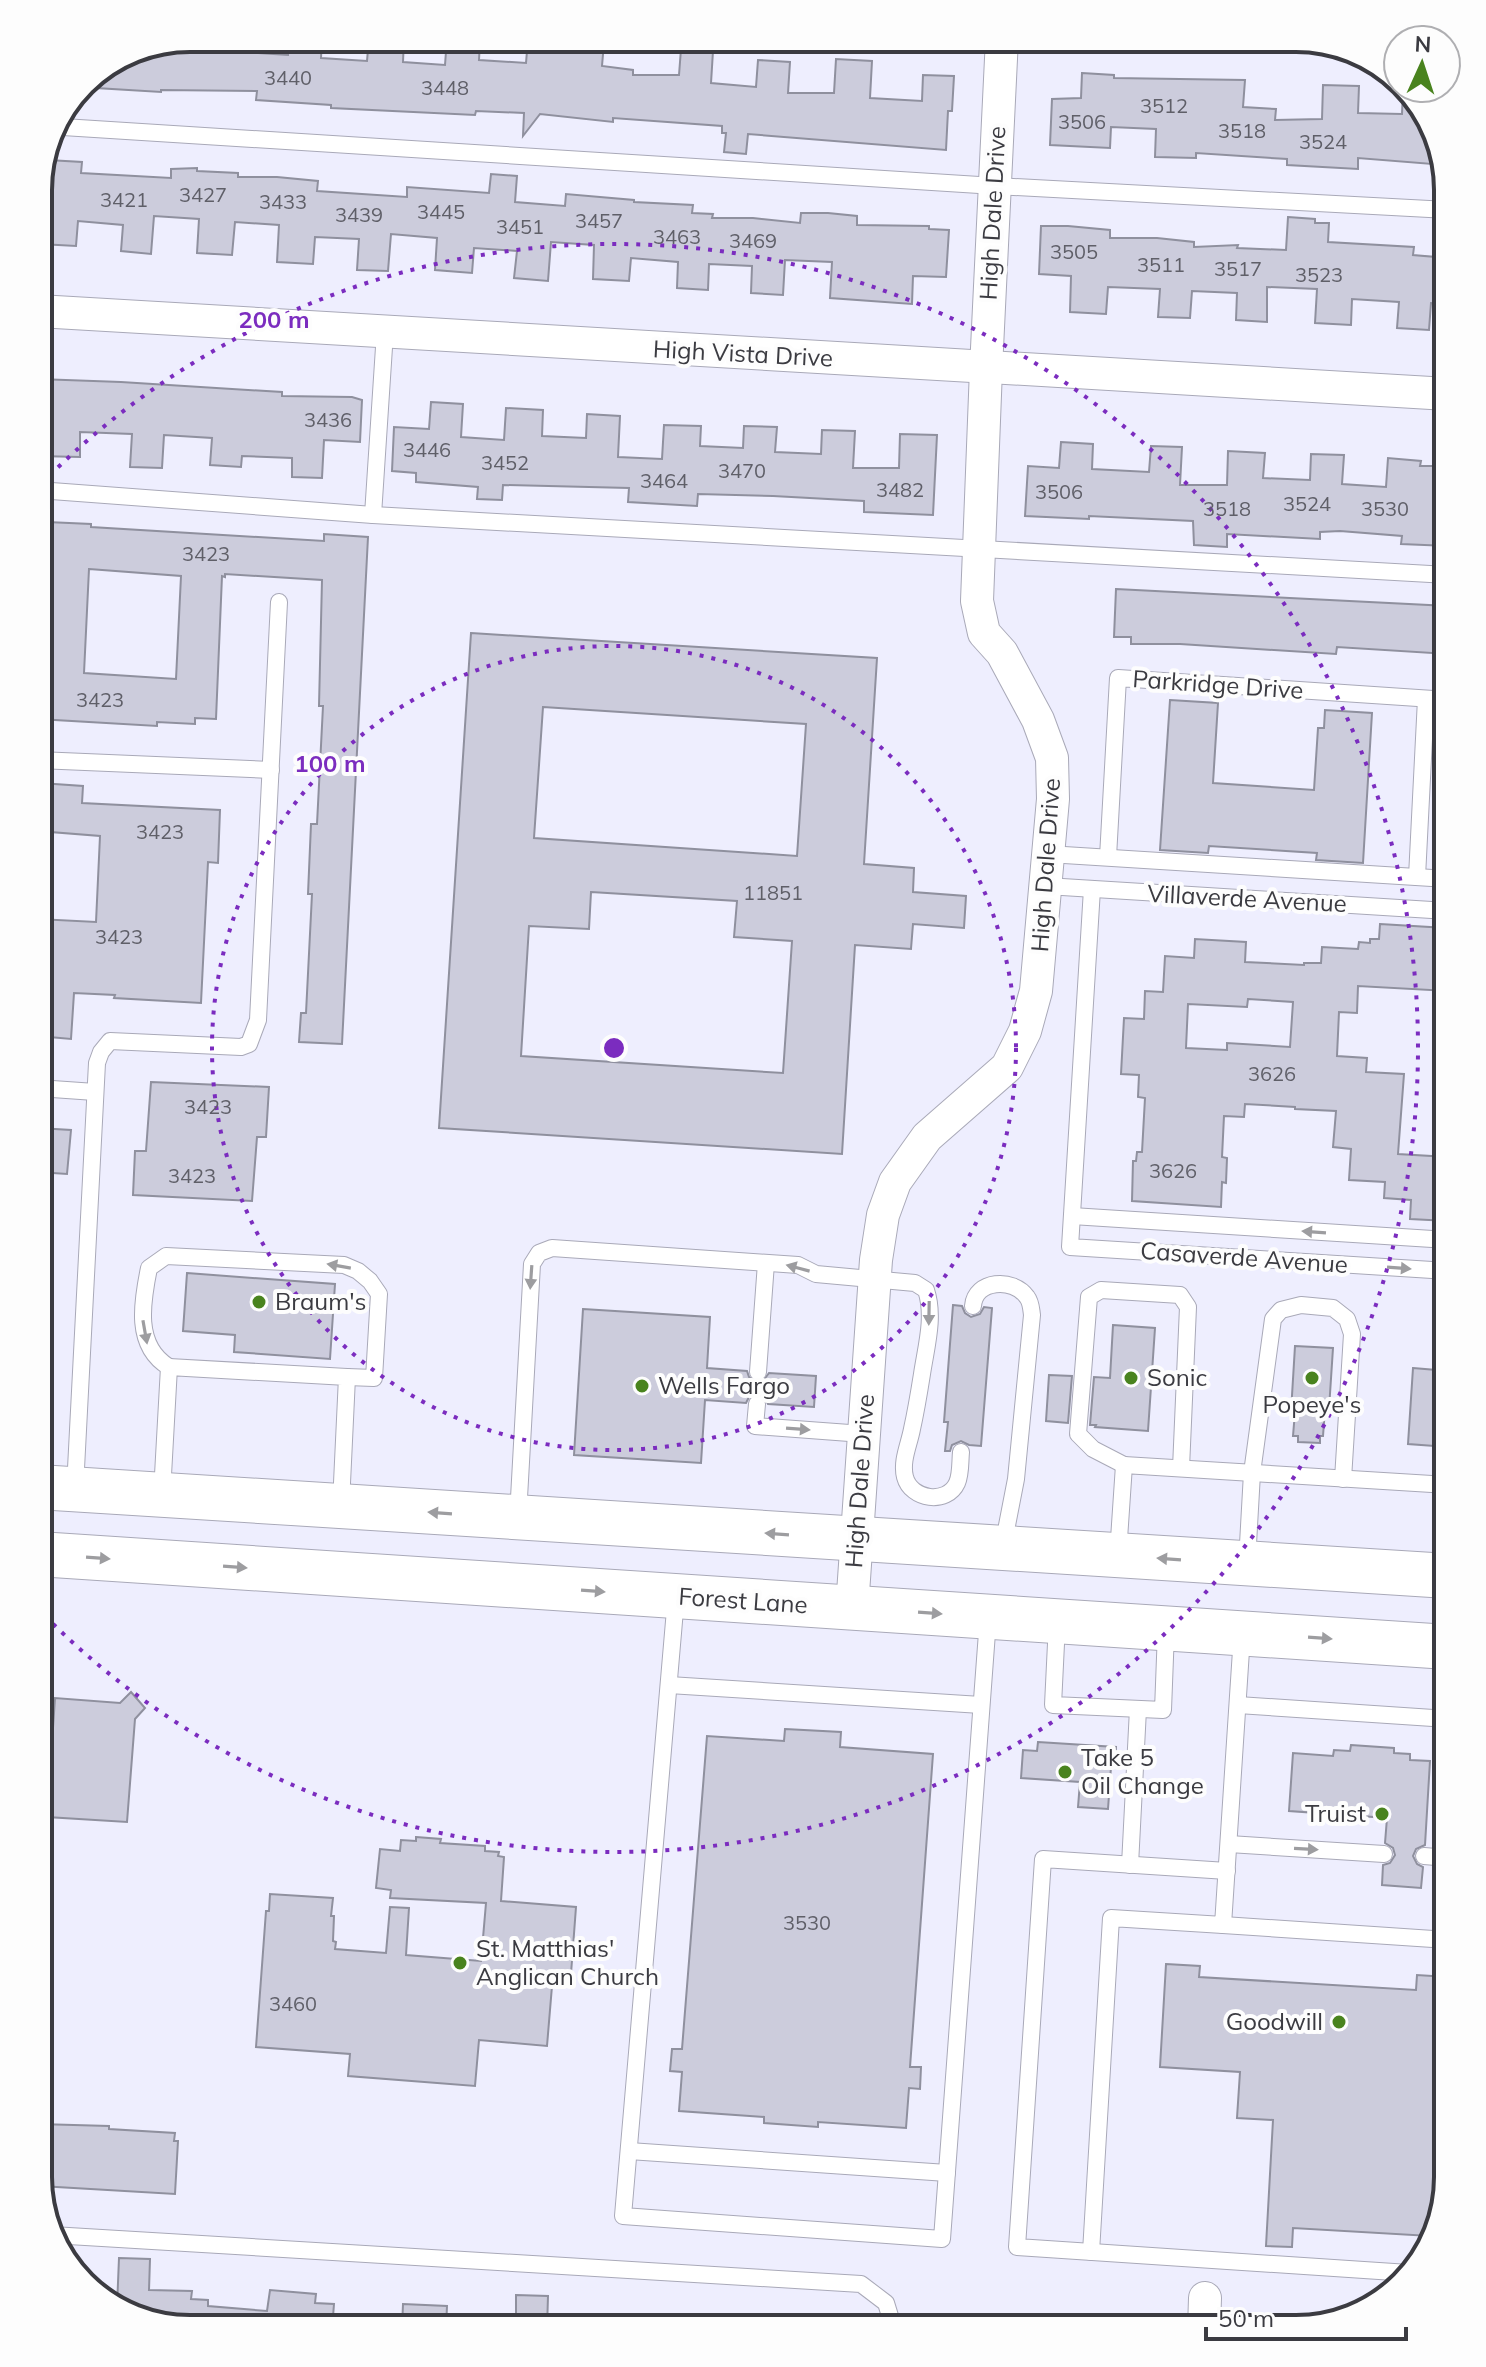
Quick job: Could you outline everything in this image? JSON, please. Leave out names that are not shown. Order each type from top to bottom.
[{"type":"main road","points":[[57,1488],[1434,1575]]},
{"type":"main road","points":[[157,1562],[162,1495]]},
{"type":"main road","points":[[515,1586],[518,1518]]},
{"type":"main road","name":"Forest Lane","points":[[52,1555],[1434,1646]]},
{"type":"main road","points":[[1242,1633],[1247,1563]]},
{"type":"street","name":"High Dale Drive","points":[[852,1608],[875,1278],[883,1215],[895,1182],[927,1137],[1007,1067],[1025,1031],[1071,888],[1048,854],[1053,799],[1052,758],[1038,720],[1002,653],[984,633],[977,601],[1001,52]]},
{"type":"street","name":"High Vista Drive","points":[[52,312],[1434,393]]},
{"type":"lane","points":[[67,127],[995,186],[1434,209]]},
{"type":"lane","points":[[373,515],[385,332]]},
{"type":"lane","points":[[52,491],[373,515],[1434,574]]},
{"type":"lane","points":[[57,1488],[97,1063],[110,1041],[241,1047],[249,1044],[258,1020],[279,602]]},
{"type":"lane","name":"Parkridge Drive","points":[[1108,857],[1118,678],[1434,699]]},
{"type":"lane","points":[[1417,877],[1426,699]]},
{"type":"lane","points":[[52,761],[271,770]]},
{"type":"lane","points":[[1048,854],[1434,878]]},
{"type":"lane","name":"Villaverde Avenue","points":[[1071,888],[1434,910]]},
{"type":"lane","name":"Casaverde Avenue","points":[[1071,888],[1070,1247],[1434,1270]]},
{"type":"lane","points":[[52,1089],[95,1092]]},
{"type":"lane","name":"Casaverde Avenue","points":[[1072,1216],[1434,1239]]},
{"type":"lane","points":[[518,1518],[532,1264],[539,1253],[552,1248],[798,1265],[816,1274],[915,1283],[926,1290],[931,1317],[913,1426],[903,1466],[906,1481],[912,1490],[922,1496],[947,1494],[956,1484],[961,1452]]},
{"type":"lane","points":[[166,1256],[344,1265],[358,1271],[379,1294],[374,1378],[347,1377],[169,1367],[155,1359],[148,1346],[143,1324],[143,1295],[149,1268],[166,1256]]},
{"type":"lane","points":[[758,1372],[766,1263]]},
{"type":"lane","points":[[973,1306],[974,1297],[981,1288],[992,1284],[1008,1286],[1021,1291],[1029,1299],[1032,1315],[1016,1479],[1003,1548]]},
{"type":"lane","points":[[1181,1468],[1188,1307],[1180,1295],[1101,1290],[1089,1297],[1078,1434],[1093,1449],[1124,1465],[1434,1484]]},
{"type":"lane","points":[[1247,1563],[1252,1473],[1273,1319],[1281,1310],[1301,1305],[1333,1308],[1347,1319],[1352,1334],[1343,1479]]},
{"type":"lane","points":[[162,1495],[169,1367]]},
{"type":"lane","points":[[340,1506],[347,1377]]},
{"type":"lane","points":[[757,1404],[755,1426],[863,1434]]},
{"type":"lane","points":[[1118,1555],[1124,1465]]},
{"type":"lane","points":[[676,1596],[623,2216],[942,2239],[988,1617]]},
{"type":"lane","points":[[1057,1621],[1053,1705],[1163,1710],[1166,1628]]},
{"type":"lane","points":[[1223,1925],[1242,1633]]},
{"type":"lane","points":[[669,1685],[981,1705]]},
{"type":"lane","points":[[1238,1705],[1434,1718]]},
{"type":"lane","points":[[1130,1865],[1138,1709]]},
{"type":"lane","points":[[1229,1844],[1384,1854]]},
{"type":"lane","points":[[1424,1856],[1434,1857]]},
{"type":"lane","points":[[1227,1871],[1043,1859],[1017,2247],[1396,2272]]},
{"type":"lane","points":[[1091,2252],[1111,1918],[1434,1939]]},
{"type":"lane","points":[[629,2151],[947,2173]]},
{"type":"lane","points":[[65,2236],[861,2284],[886,2303],[890,2315]]},
{"type":"building","points":[[190,52],[288,55],[288,52],[321,52],[321,58],[367,61],[368,52],[403,52],[403,62],[445,65],[446,52],[479,52],[479,60],[526,63],[527,52],[603,52],[602,66],[633,70],[633,75],[679,75],[681,52],[713,52],[711,83],[756,87],[758,60],[790,62],[788,93],[834,93],[836,59],[872,61],[870,98],[922,101],[923,75],[954,76],[946,150],[748,134],[746,154],[724,152],[726,133],[722,133],[722,126],[613,118],[613,122],[540,114],[523,136],[524,113],[476,111],[475,115],[331,108],[331,105],[256,100],[257,91],[161,92],[97,88],[121,71],[146,59]]},
{"type":"building","points":[[1082,73],[1114,75],[1114,78],[1245,80],[1243,107],[1276,109],[1275,120],[1322,119],[1323,85],[1359,86],[1358,113],[1402,114],[1404,104],[1420,129],[1431,164],[1358,158],[1358,169],[1287,165],[1287,159],[1196,153],[1196,158],[1155,157],[1156,129],[1111,127],[1110,148],[1050,145],[1052,99],[1081,98]]},
{"type":"building","points":[[56,160],[82,162],[81,173],[171,178],[171,169],[197,168],[197,171],[238,173],[238,177],[318,181],[317,191],[407,197],[407,187],[489,193],[491,174],[517,176],[515,202],[565,206],[566,194],[693,205],[692,213],[713,214],[712,218],[800,223],[801,213],[828,213],[857,216],[857,225],[929,226],[929,229],[949,230],[946,277],[913,276],[912,304],[830,298],[832,262],[785,260],[783,295],[751,293],[752,266],[709,264],[708,290],[677,288],[678,262],[631,258],[629,281],[593,279],[594,245],[551,242],[548,281],[514,278],[517,251],[474,248],[472,273],[435,270],[437,238],[391,234],[388,271],[357,270],[359,239],[315,237],[313,264],[277,262],[279,225],[235,222],[232,255],[197,253],[199,219],[154,216],[151,254],[121,251],[123,225],[78,221],[76,246],[52,245],[52,181]]},
{"type":"building","points":[[1288,217],[1329,223],[1328,242],[1414,247],[1413,255],[1434,257],[1434,303],[1431,303],[1429,330],[1397,328],[1399,302],[1352,299],[1351,325],[1315,323],[1317,289],[1267,287],[1267,322],[1236,320],[1237,293],[1192,291],[1190,318],[1158,317],[1160,289],[1108,287],[1106,314],[1070,312],[1071,276],[1039,274],[1041,226],[1110,230],[1110,238],[1157,238],[1194,242],[1194,247],[1238,245],[1237,248],[1286,250]]},
{"type":"building","points":[[52,380],[282,392],[282,396],[352,397],[362,400],[360,442],[324,440],[322,478],[292,477],[292,458],[242,456],[241,467],[210,465],[212,438],[164,435],[162,468],[130,467],[132,434],[80,432],[80,457],[52,456]]},
{"type":"building","points":[[431,402],[463,404],[461,437],[504,440],[506,408],[543,410],[542,436],[586,438],[587,414],[620,416],[618,457],[662,459],[664,425],[701,426],[700,446],[743,448],[744,426],[777,427],[775,452],[821,454],[822,430],[855,431],[853,468],[899,468],[900,434],[937,435],[933,515],[864,512],[864,501],[773,496],[698,494],[697,506],[628,502],[629,488],[503,485],[502,500],[477,499],[478,487],[416,482],[416,473],[392,471],[394,427],[429,429]]},
{"type":"building","points":[[1061,442],[1093,444],[1092,469],[1149,472],[1151,446],[1182,447],[1180,485],[1227,485],[1228,451],[1265,453],[1263,478],[1310,480],[1311,454],[1344,455],[1342,484],[1386,487],[1388,458],[1421,461],[1420,466],[1434,466],[1434,545],[1401,544],[1402,536],[1340,531],[1320,532],[1320,539],[1227,534],[1227,547],[1194,545],[1193,521],[1025,516],[1028,466],[1059,468]]},
{"type":"building","points":[[52,522],[324,541],[324,534],[368,537],[342,1044],[299,1042],[301,1013],[306,1013],[312,894],[308,894],[311,824],[317,824],[323,706],[319,706],[322,580],[222,576],[216,719],[195,718],[195,724],[157,722],[157,726],[52,720]],"holes":[[[89,569],[181,576],[176,679],[84,673]]]},
{"type":"building","points":[[1116,589],[1434,605],[1434,653],[1337,647],[1336,654],[1131,644],[1131,637],[1114,637]]},
{"type":"building","points":[[471,633],[877,658],[864,864],[914,868],[913,892],[966,896],[964,928],[913,924],[911,949],[855,945],[842,1154],[439,1128]],"holes":[[[543,707],[806,724],[797,856],[534,838]],[[591,892],[737,901],[734,937],[792,941],[783,1073],[521,1056],[529,926],[589,929]]]},
{"type":"building","points":[[1170,700],[1218,703],[1213,783],[1314,790],[1318,728],[1324,728],[1325,710],[1372,713],[1363,863],[1316,860],[1317,853],[1209,846],[1208,853],[1160,850]]},
{"type":"building","points":[[52,784],[83,786],[82,803],[220,810],[218,863],[208,862],[201,1003],[74,993],[71,1039],[52,1037],[52,920],[96,922],[100,836],[52,832]]},
{"type":"building","points":[[1380,924],[1434,927],[1434,990],[1358,986],[1357,1013],[1339,1012],[1337,1056],[1367,1058],[1366,1072],[1404,1074],[1398,1154],[1434,1156],[1434,1220],[1410,1219],[1411,1200],[1384,1198],[1385,1182],[1349,1180],[1351,1149],[1333,1147],[1336,1111],[1295,1107],[1245,1104],[1244,1117],[1224,1116],[1222,1157],[1227,1158],[1221,1207],[1132,1201],[1133,1161],[1136,1161],[1137,1152],[1142,1152],[1145,1098],[1138,1097],[1139,1075],[1121,1074],[1124,1018],[1144,1019],[1145,991],[1163,992],[1165,956],[1194,958],[1195,939],[1246,942],[1245,962],[1304,965],[1321,963],[1322,947],[1358,949],[1359,942],[1370,943],[1370,939],[1379,939]],"holes":[[[1248,999],[1293,1002],[1290,1047],[1227,1043],[1227,1050],[1186,1048],[1188,1004],[1247,1007]]]},
{"type":"building","points":[[151,1082],[269,1087],[266,1137],[257,1137],[252,1201],[133,1195],[135,1151],[146,1151]]},
{"type":"building","points":[[52,1129],[71,1130],[67,1174],[52,1173]]},
{"type":"building","name":"Braum's","points":[[187,1273],[335,1284],[330,1359],[234,1352],[235,1335],[183,1331]]},
{"type":"building","points":[[953,1305],[962,1306],[971,1317],[980,1314],[984,1307],[992,1308],[981,1446],[961,1441],[952,1445],[950,1451],[945,1451],[948,1422],[944,1422]]},
{"type":"building","name":"Wells Fargo","points":[[583,1309],[710,1317],[707,1368],[747,1371],[756,1383],[763,1381],[769,1373],[816,1376],[814,1407],[768,1404],[764,1396],[757,1393],[749,1397],[746,1403],[705,1400],[701,1463],[574,1455]]},
{"type":"building","name":"Sonic","points":[[1113,1325],[1155,1328],[1148,1431],[1090,1425],[1094,1377],[1110,1378]]},
{"type":"building","name":"Popeye's","points":[[1295,1346],[1333,1348],[1329,1409],[1325,1409],[1320,1443],[1298,1442],[1298,1436],[1293,1436],[1295,1412],[1291,1412]]},
{"type":"building","points":[[1413,1368],[1434,1370],[1434,1446],[1408,1444]]},
{"type":"building","points":[[1049,1375],[1072,1376],[1068,1423],[1046,1421]]},
{"type":"building","points":[[131,1692],[145,1708],[135,1719],[127,1822],[52,1817],[55,1698],[120,1703]]},
{"type":"building","points":[[785,1729],[841,1732],[840,1747],[933,1754],[910,2067],[921,2067],[920,2089],[909,2088],[906,2128],[818,2122],[818,2127],[764,2123],[764,2117],[679,2111],[682,2072],[670,2071],[672,2049],[682,2049],[707,1736],[784,1741]]},
{"type":"building","name":"Take 5 Oil Change","points":[[1038,1742],[1116,1747],[1108,1809],[1078,1807],[1080,1782],[1021,1778],[1023,1750],[1037,1751]]},
{"type":"building","name":"Truist","points":[[1351,1745],[1394,1748],[1394,1753],[1410,1754],[1410,1760],[1430,1761],[1425,1845],[1416,1849],[1413,1856],[1417,1864],[1423,1867],[1421,1888],[1382,1885],[1383,1865],[1390,1863],[1395,1855],[1393,1848],[1385,1843],[1387,1818],[1289,1811],[1293,1753],[1333,1756],[1334,1750],[1350,1751]]},
{"type":"building","name":"St. Matthias' Anglican Church","points":[[416,1837],[441,1839],[440,1843],[485,1846],[485,1851],[499,1852],[498,1856],[504,1857],[501,1901],[576,1907],[570,1987],[552,1986],[547,2046],[479,2040],[475,2086],[348,2076],[350,2054],[256,2047],[266,1911],[269,1911],[270,1894],[333,1898],[331,1916],[334,1916],[335,1949],[386,1953],[390,1907],[409,1908],[406,1955],[481,1961],[486,1903],[390,1898],[391,1890],[376,1888],[380,1849],[400,1851],[401,1840],[416,1841]]},
{"type":"building","points":[[1166,1964],[1200,1966],[1199,1977],[1416,1990],[1417,1975],[1434,1976],[1434,2177],[1431,2204],[1421,2235],[1293,2228],[1292,2247],[1266,2246],[1273,2120],[1237,2118],[1240,2072],[1160,2067]]},
{"type":"building","points":[[52,2124],[175,2133],[174,2141],[178,2141],[175,2194],[53,2187]]},
{"type":"building","points":[[119,2258],[150,2259],[149,2290],[192,2291],[191,2299],[208,2300],[208,2306],[267,2311],[270,2290],[316,2294],[315,2303],[334,2304],[333,2315],[181,2315],[146,2308],[118,2295]]},
{"type":"building","points":[[516,2295],[548,2296],[547,2315],[516,2315]]},
{"type":"building","points":[[403,2304],[447,2306],[447,2315],[403,2315]]},
{"type":"place","name":"Braum's","points":[[259,1302]]},
{"type":"place","name":"Sonic","points":[[1131,1378]]},
{"type":"place","name":"Popeye's","points":[[1312,1378]]},
{"type":"place","name":"Wells Fargo","points":[[642,1386]]},
{"type":"place","name":"Take 5 Oil Change","points":[[1065,1772]]},
{"type":"place","name":"Truist","points":[[1382,1814]]},
{"type":"place","name":"St. Matthias' Anglican Church","points":[[460,1963]]},
{"type":"place","name":"Goodwill","points":[[1339,2022]]}]
